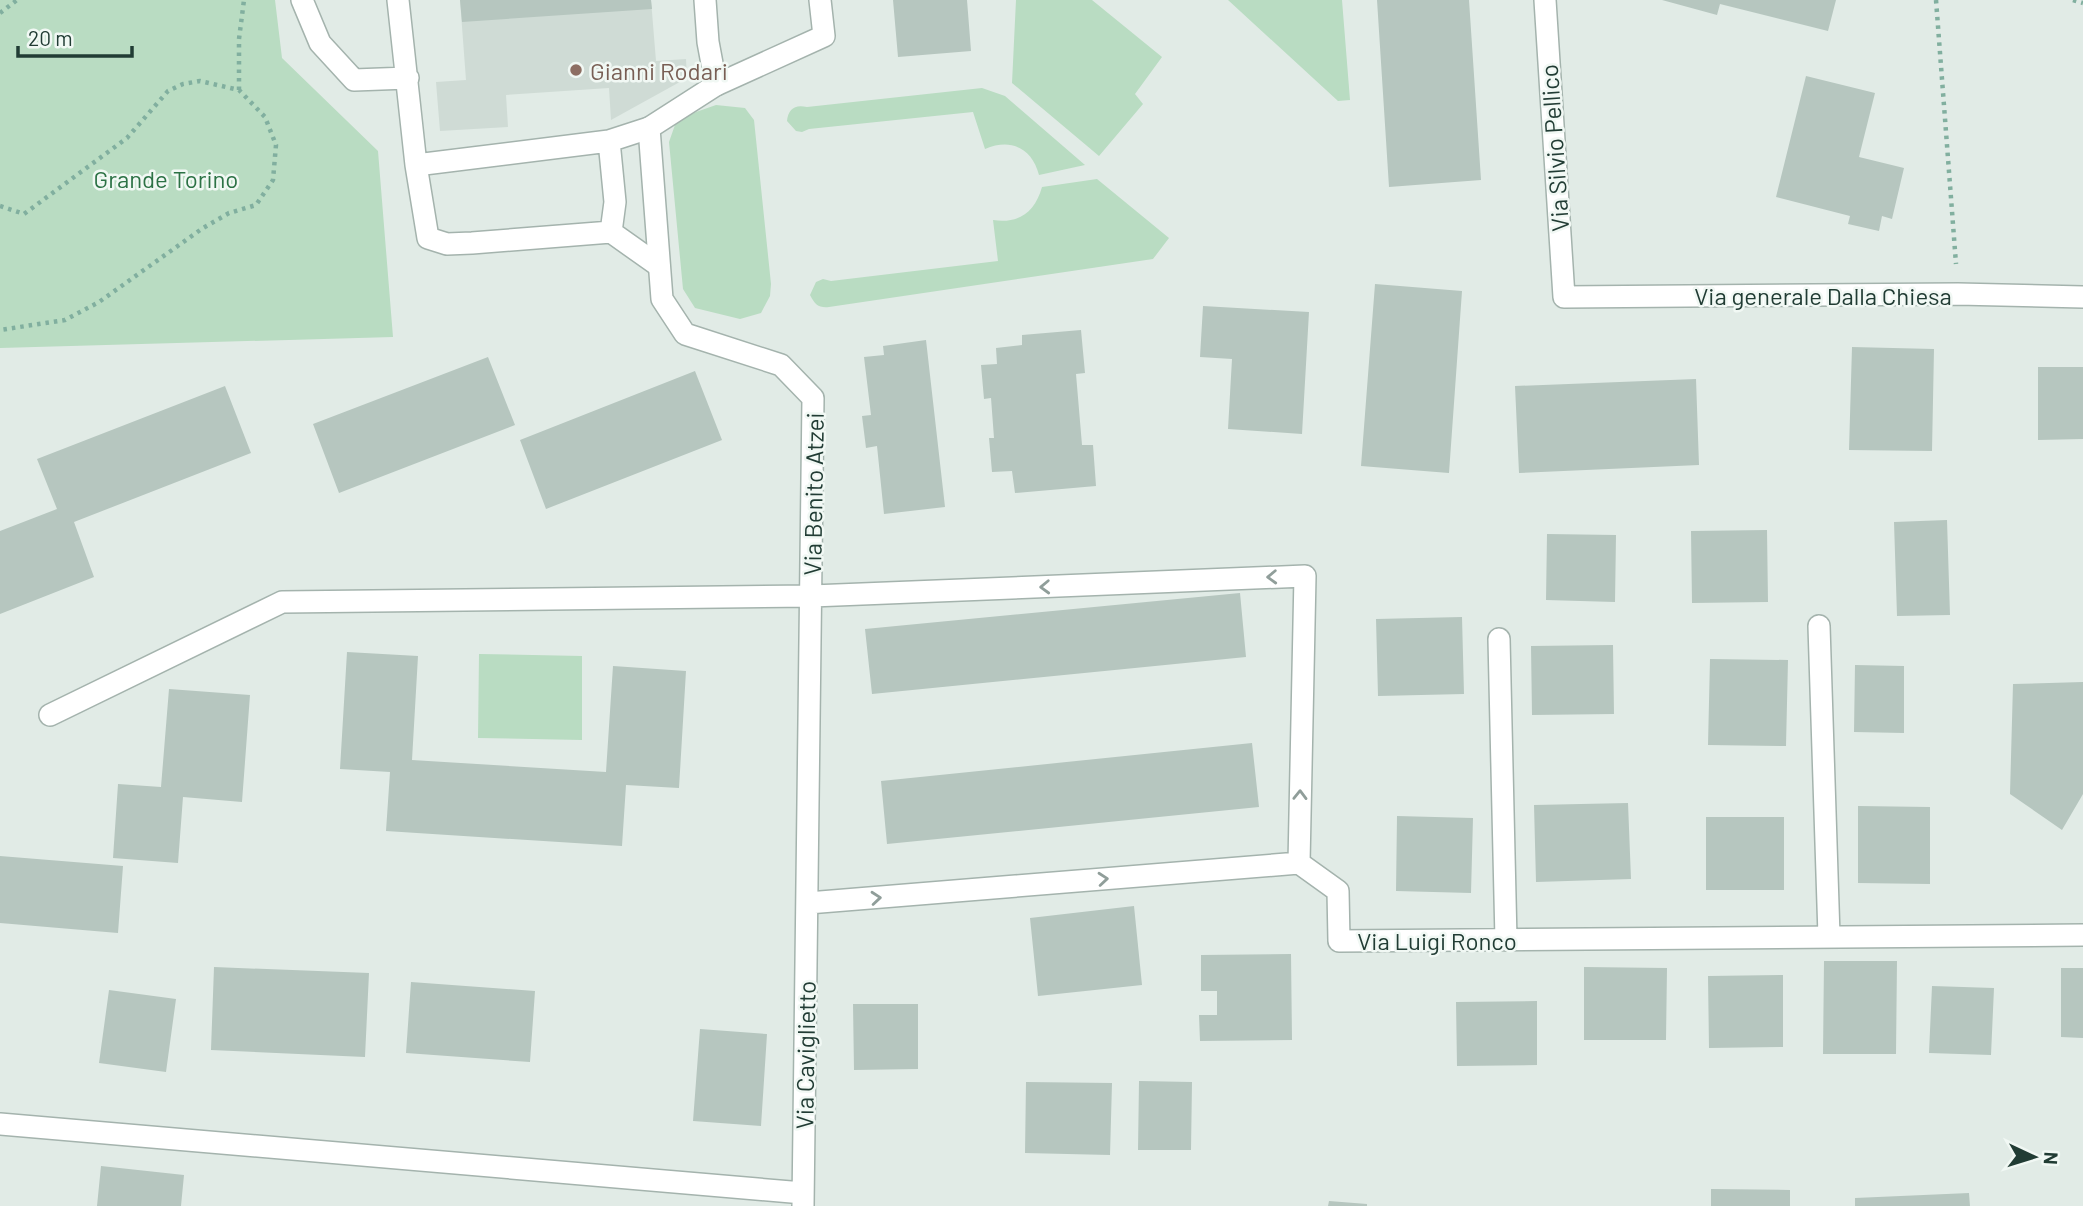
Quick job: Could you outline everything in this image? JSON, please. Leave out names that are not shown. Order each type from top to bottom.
[{"type":"street","points":[[302,0],[320,43],[354,80],[408,78]]},
{"type":"street","points":[[398,0],[416,164],[428,238],[447,244],[611,232],[659,266]]},
{"type":"street","points":[[705,0],[708,42],[716,85]]},
{"type":"street","points":[[416,164],[609,141],[649,128],[716,85],[824,36],[820,0]]},
{"type":"street","name":"Via Silvio Pellico","points":[[1545,0],[1564,297]]},
{"type":"street","name":"Via Benito Atzei","points":[[649,128],[662,299],[684,334],[781,365],[813,398],[808,903]]},
{"type":"street","points":[[609,141],[615,202],[611,232]]},
{"type":"street","name":"Via generale Dalla Chiesa","points":[[1564,297],[1958,294],[2083,298]]},
{"type":"street","name":"Via Benito Atzei","points":[[812,596],[1305,576],[1299,863]]},
{"type":"street","points":[[50,715],[282,602],[812,596]]},
{"type":"street","points":[[1819,626],[1829,936]]},
{"type":"street","points":[[1499,639],[1506,940]]},
{"type":"street","points":[[808,903],[1299,863]]},
{"type":"street","name":"Via Luigi Ronco","points":[[1299,863],[1338,891],[1339,941],[2083,934]]},
{"type":"street","name":"Via Caviglietto","points":[[803,1199],[808,903]]},
{"type":"street","points":[[0,1124],[803,1199]]},
{"type":"path","points":[[0,12],[18,0]]},
{"type":"path","points":[[239,90],[244,0]]},
{"type":"path","points":[[1937,0],[1958,294]]},
{"type":"path","points":[[2073,0],[2083,3]]},
{"type":"path","points":[[0,206],[24,214],[127,138],[168,91],[183,84],[200,81],[239,90],[265,117],[276,145],[273,180],[256,205],[229,213],[203,228],[99,302],[65,320],[0,330]]},
{"type":"shaded area","name":"Gianni Rodari","points":[[460,0],[651,0],[656,61],[686,59],[687,78],[611,120],[609,88],[506,95],[508,127],[440,131],[436,82],[466,80]]},
{"type":"green space","name":"Grande Torino","points":[[0,0],[275,0],[282,58],[378,151],[393,337],[0,348]]},
{"type":"green space","points":[[1016,0],[1092,0],[1162,57],[1135,94],[1143,104],[1099,156],[1012,83]]},
{"type":"green space","points":[[1228,0],[1342,0],[1350,100],[1338,101]]},
{"type":"green space","points":[[982,88],[1005,96],[1085,165],[1039,175],[1031,158],[1019,148],[1003,145],[985,149],[973,112],[809,129],[802,132],[796,131],[787,121],[791,111],[799,106]]},
{"type":"green space","points":[[716,105],[745,108],[754,120],[771,284],[770,296],[761,313],[740,319],[695,308],[683,289],[669,142],[676,122]]},
{"type":"green space","points":[[1097,179],[1169,238],[1153,259],[829,307],[818,305],[810,295],[816,282],[823,279],[831,281],[998,261],[993,220],[1011,220],[1025,214],[1035,203],[1042,187]]},
{"type":"green space","points":[[479,654],[582,656],[582,740],[478,738]]},
{"type":"building","points":[[460,0],[651,0],[652,9],[462,22]]},
{"type":"building","points":[[893,0],[967,0],[971,51],[898,57]]},
{"type":"building","points":[[1377,0],[1469,0],[1481,180],[1389,187]]},
{"type":"building","points":[[1662,0],[1836,0],[1828,31],[1720,4],[1717,15]]},
{"type":"building","points":[[1806,76],[1875,93],[1859,157],[1904,168],[1892,219],[1882,216],[1879,231],[1848,224],[1850,216],[1776,197]]},
{"type":"building","points":[[1375,284],[1462,291],[1449,473],[1361,466]]},
{"type":"building","points":[[1203,306],[1309,312],[1302,434],[1228,429],[1232,359],[1200,357]]},
{"type":"building","points":[[1081,330],[1085,373],[1076,374],[1082,445],[1093,445],[1096,486],[1015,493],[1012,471],[992,472],[989,438],[994,438],[991,398],[984,399],[981,365],[997,364],[996,348],[1022,345],[1022,335]]},
{"type":"building","points":[[926,340],[945,507],[884,514],[877,446],[866,448],[862,416],[871,415],[864,357],[884,355],[883,346]]},
{"type":"building","points":[[1852,347],[1934,349],[1932,451],[1849,450]]},
{"type":"building","points":[[488,357],[515,425],[339,493],[313,424]]},
{"type":"building","points":[[2038,367],[2083,367],[2083,439],[2038,440]]},
{"type":"building","points":[[695,371],[722,440],[546,509],[520,440]]},
{"type":"building","points":[[1696,379],[1699,465],[1519,473],[1515,386]]},
{"type":"building","points":[[225,386],[251,453],[74,522],[94,577],[0,614],[0,531],[57,509],[37,459]]},
{"type":"building","points":[[1947,520],[1950,615],[1897,616],[1894,522]]},
{"type":"building","points":[[1767,530],[1768,602],[1692,603],[1691,531]]},
{"type":"building","points":[[1547,534],[1616,535],[1615,602],[1546,600]]},
{"type":"building","points":[[1240,593],[1246,657],[872,694],[865,629]]},
{"type":"building","points":[[1462,617],[1464,694],[1378,696],[1376,619]]},
{"type":"building","points":[[1613,645],[1614,714],[1532,715],[1531,646]]},
{"type":"building","points":[[347,652],[418,656],[412,760],[606,772],[613,666],[686,671],[679,788],[626,785],[622,846],[386,831],[390,772],[340,769]]},
{"type":"building","points":[[1710,659],[1788,660],[1786,746],[1708,745]]},
{"type":"building","points":[[1855,665],[1904,666],[1904,733],[1854,732]]},
{"type":"building","points":[[2083,682],[2083,794],[2062,830],[2010,794],[2013,684]]},
{"type":"building","points":[[169,689],[250,695],[242,802],[183,797],[178,863],[113,858],[118,784],[161,787]]},
{"type":"building","points":[[1252,743],[1259,807],[887,844],[881,781]]},
{"type":"building","points":[[1628,803],[1631,879],[1536,882],[1534,805]]},
{"type":"building","points":[[1858,806],[1930,807],[1930,884],[1858,883]]},
{"type":"building","points":[[1397,816],[1473,818],[1471,893],[1396,891]]},
{"type":"building","points":[[1706,817],[1784,817],[1784,890],[1706,890]]},
{"type":"building","points":[[0,856],[123,866],[118,933],[0,923]]},
{"type":"building","points":[[1134,906],[1142,985],[1038,996],[1030,918]]},
{"type":"building","points":[[1291,954],[1292,1040],[1200,1041],[1199,1015],[1217,1015],[1217,991],[1201,991],[1201,955]]},
{"type":"building","points":[[1824,961],[1897,961],[1896,1054],[1823,1054]]},
{"type":"building","points":[[214,967],[369,973],[365,1057],[211,1050]]},
{"type":"building","points":[[1584,967],[1667,968],[1666,1040],[1584,1040]]},
{"type":"building","points":[[2061,968],[2083,968],[2083,1038],[2061,1037]]},
{"type":"building","points":[[1783,975],[1783,1047],[1709,1048],[1708,976]]},
{"type":"building","points":[[411,982],[535,991],[530,1062],[406,1053]]},
{"type":"building","points":[[1932,986],[1994,988],[1991,1055],[1929,1053]]},
{"type":"building","points":[[109,990],[176,999],[166,1072],[99,1063]]},
{"type":"building","points":[[1537,1001],[1537,1065],[1457,1066],[1456,1002]]},
{"type":"building","points":[[853,1004],[918,1004],[918,1069],[854,1070]]},
{"type":"building","points":[[700,1029],[767,1034],[761,1126],[693,1121]]},
{"type":"building","points":[[1139,1081],[1192,1082],[1191,1150],[1138,1150]]},
{"type":"building","points":[[1026,1082],[1112,1083],[1110,1155],[1025,1153]]},
{"type":"building","points":[[101,1166],[184,1175],[181,1206],[97,1206]]},
{"type":"building","points":[[1711,1189],[1790,1190],[1790,1206],[1711,1206]]},
{"type":"building","points":[[1969,1193],[1970,1206],[1855,1206],[1855,1198]]},
{"type":"building","points":[[1329,1201],[1367,1204],[1367,1206],[1328,1206]]},
{"type":"place","name":"Gianni Rodari","points":[[576,70]]}]
